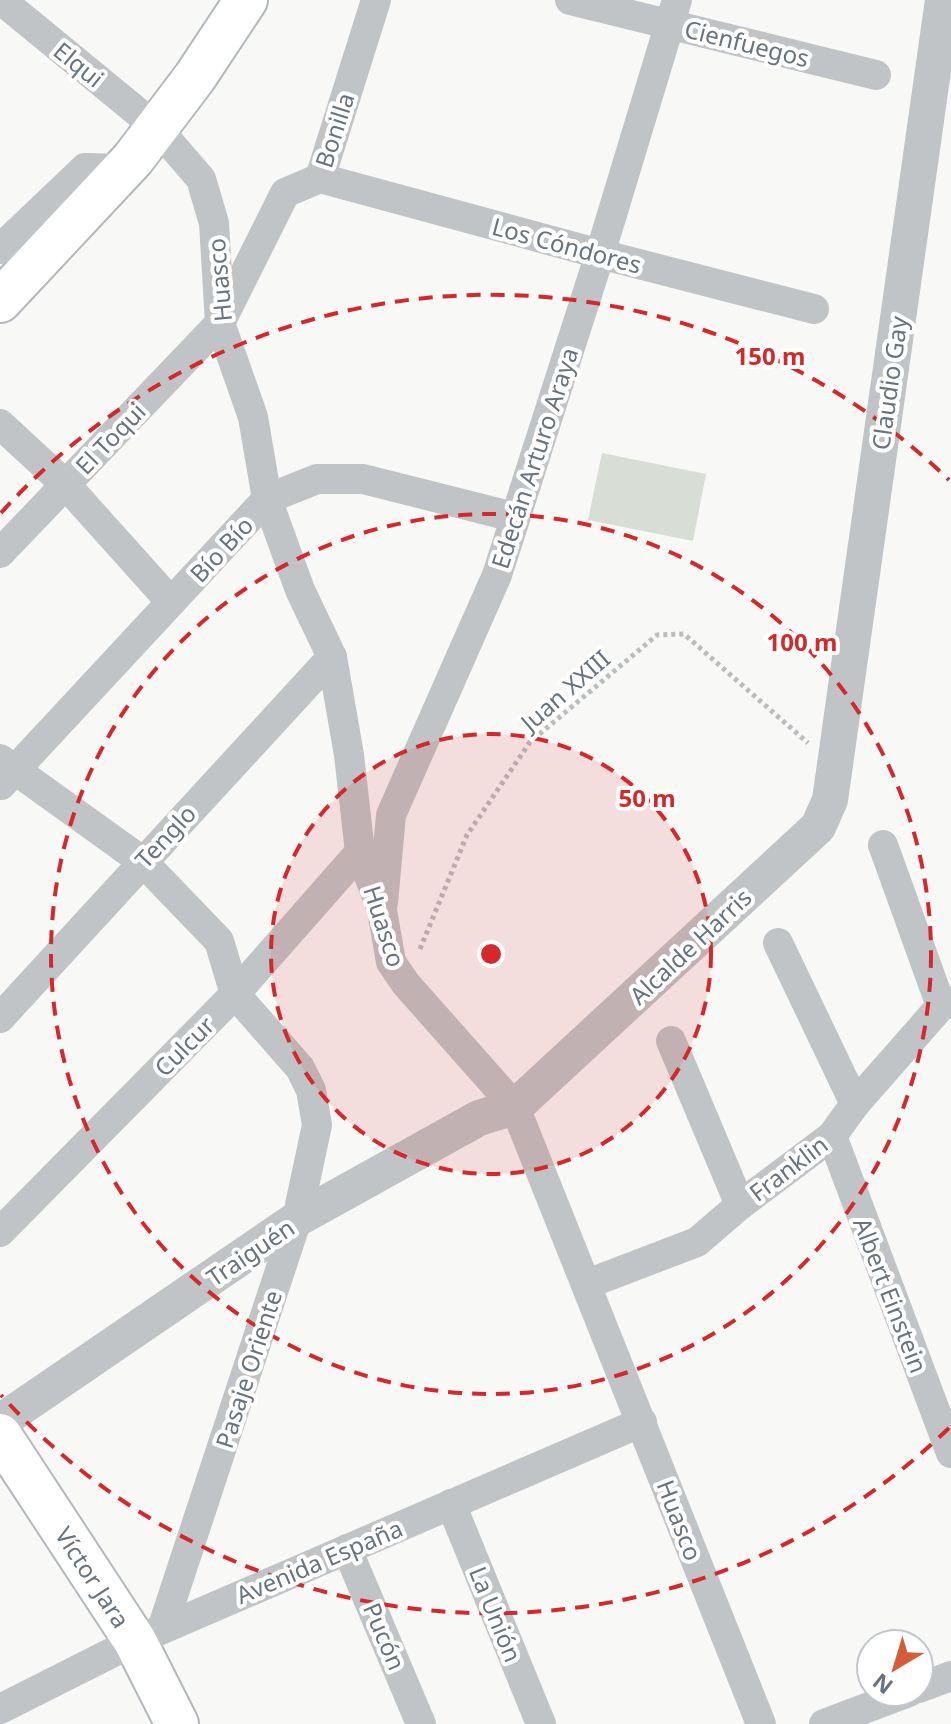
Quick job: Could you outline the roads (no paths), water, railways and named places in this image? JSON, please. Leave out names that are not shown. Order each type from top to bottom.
[{"type":"main road","points":[[0,301],[157,128],[246,0]]},
{"type":"main road","name":"Víctor Jara","points":[[0,1435],[148,1635],[177,1724]]},
{"type":"street","name":"Elqui","points":[[1,0],[157,128]]},
{"type":"street","name":"Bonilla","points":[[220,323],[285,193],[320,178],[376,0]]},
{"type":"street","name":"Cienfuegos","points":[[570,0],[674,12],[876,75]]},
{"type":"street","name":"Claudio Gay","points":[[835,767],[943,0]]},
{"type":"street","name":"Edecán Arturo Araya","points":[[382,910],[391,815],[497,575],[674,12]]},
{"type":"street","name":"Huasco","points":[[157,128],[201,179],[214,223],[220,323],[253,417],[267,499],[300,590],[332,657],[349,755],[360,852],[382,910],[391,962],[406,984],[515,1107],[761,1724]]},
{"type":"street","points":[[0,249],[85,168],[123,169]]},
{"type":"street","name":"Los Cóndores","points":[[320,178],[814,309]]},
{"type":"street","name":"El Toqui","points":[[0,553],[220,323]]},
{"type":"street","points":[[0,424],[66,485],[171,602]]},
{"type":"street","name":"Bío Bío","points":[[5,772],[267,499],[317,479],[363,479],[514,517]]},
{"type":"street","name":"Tenglo","points":[[0,1018],[332,657]]},
{"type":"street","name":"Alcalde Harris","points":[[515,1107],[818,827],[830,800],[835,767]]},
{"type":"street","name":"Pasaje Oriente","points":[[5,772],[142,861],[219,941],[235,994],[300,1068],[311,1090],[317,1125],[297,1219],[148,1635]]},
{"type":"street","points":[[883,845],[946,1004]]},
{"type":"street","name":"Culcur","points":[[0,1232],[235,994],[360,852]]},
{"type":"street","points":[[778,943],[855,1104]]},
{"type":"street","name":"Franklin","points":[[587,1284],[697,1242],[740,1205],[832,1136],[855,1104],[946,1004]]},
{"type":"street","points":[[671,1041],[740,1205]]},
{"type":"street","name":"Traiguén","points":[[0,1422],[297,1219],[446,1134],[479,1118],[515,1107]]},
{"type":"street","name":"Albert Einstein","points":[[832,1136],[951,1453]]},
{"type":"street","name":"Avenida España","points":[[0,1709],[148,1635],[642,1422]]},
{"type":"street","name":"La Unión","points":[[451,1504],[541,1724]]},
{"type":"street","name":"Pucón","points":[[347,1549],[421,1724]]},
{"type":"street","points":[[824,1724],[866,1708]]}]
